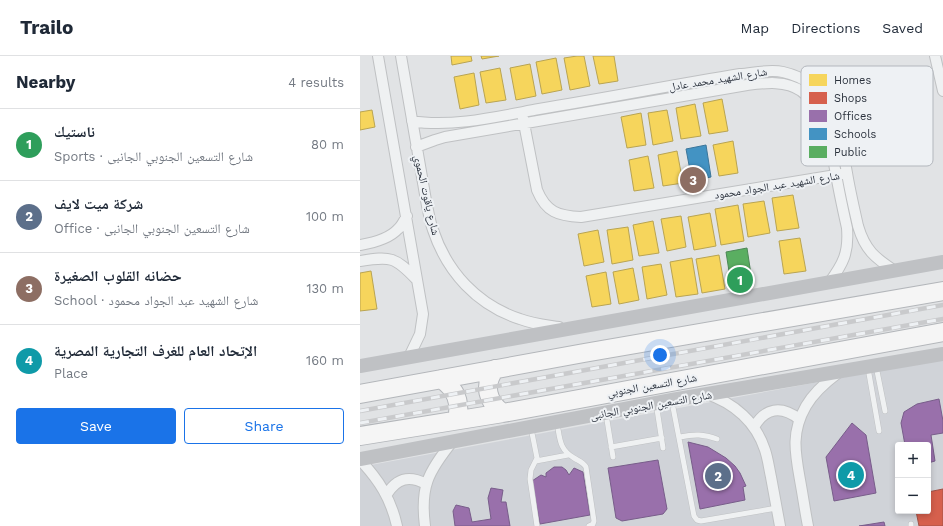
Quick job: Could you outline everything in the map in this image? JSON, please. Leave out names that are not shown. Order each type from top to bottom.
[{"type":"highway","points":[[360,394],[943,291]]},
{"type":"highway","name":"شارع التسعين الجنوبي","points":[[360,436],[503,413],[943,332]]},
{"type":"highway","points":[[495,369],[489,379],[488,390],[494,406],[503,413]]},
{"type":"highway","points":[[441,379],[452,388],[455,393],[459,406],[457,420]]},
{"type":"street","name":"شارع ياقوت الحموي","points":[[378,56],[423,314],[423,323],[420,334],[409,357]]},
{"type":"street","name":"شارع ياقوت الحموي","points":[[401,56],[432,230],[445,256],[458,277],[479,298],[520,320],[567,329]]},
{"type":"street","points":[[935,56],[943,91]]},
{"type":"street","name":"شارع الشهيد محمد عادل","points":[[412,121],[424,123],[453,123],[740,74],[772,71],[783,72],[801,79]]},
{"type":"street","name":"شارع الشهيد محمد عادل","points":[[416,147],[445,137],[757,83],[787,85],[801,91]]},
{"type":"street","points":[[663,88],[666,99]]},
{"type":"street","name":"شارع الشهيد عبد الجواد محمود","points":[[522,112],[537,190],[542,201],[549,208],[559,215],[569,217],[580,218],[847,173]]},
{"type":"street","name":"شارع الشهيد محمد عادل","points":[[829,283],[844,261],[848,242],[847,228],[834,166]]},
{"type":"street","name":"شارع الشهيد محمد عادل","points":[[846,166],[862,240],[875,257],[895,271]]},
{"type":"street","points":[[360,245],[382,239],[393,234],[399,229],[407,216]]},
{"type":"street","points":[[360,261],[381,258],[392,259],[403,265],[416,279]]},
{"type":"street","points":[[360,366],[943,262]]},
{"type":"street","name":"شارع التسعين الجنوبي الجانبى","points":[[360,459],[672,400],[943,354]]},
{"type":"street","points":[[808,526],[794,448],[796,432],[799,419],[806,404],[816,392],[839,372]]},
{"type":"street","points":[[707,394],[729,404],[742,414],[754,427],[761,439],[765,451],[780,526]]},
{"type":"street","points":[[754,427],[758,419],[774,410],[783,410],[799,419]]},
{"type":"street","points":[[424,526],[422,503],[426,484],[433,467],[452,442]]},
{"type":"street","points":[[360,459],[387,494],[397,526]]},
{"type":"street","points":[[387,494],[399,481],[408,479],[417,480],[426,484]]},
{"type":"lane","points":[[872,366],[884,411]]},
{"type":"lane","points":[[872,366],[879,431]]},
{"type":"lane","points":[[672,400],[694,516],[697,520],[701,521],[777,508]]},
{"type":"lane","points":[[656,403],[664,448]]},
{"type":"lane","points":[[606,413],[613,457]]},
{"type":"lane","points":[[556,422],[561,447],[586,467],[594,521],[593,524],[589,526]]},
{"type":"lane","points":[[531,427],[537,453],[530,479],[537,526]]},
{"type":"lane","points":[[680,437],[692,434],[705,435],[717,439]]},
{"type":"lane","points":[[611,447],[662,438]]},
{"type":"lane","points":[[536,461],[568,454]]},
{"type":"shaded area","points":[[943,359],[943,526],[360,526],[360,467]]},
{"type":"building: Homes","points":[[451,56],[471,56],[472,61],[452,65]]},
{"type":"building: Homes","points":[[481,56],[499,56],[482,59]]},
{"type":"building: Homes","points":[[584,56],[590,86],[570,90],[564,58]]},
{"type":"building: Homes","points":[[593,56],[614,56],[618,81],[599,84]]},
{"type":"building: Homes","points":[[556,58],[562,90],[542,94],[536,62]]},
{"type":"building: Homes","points":[[530,64],[536,96],[516,100],[510,68]]},
{"type":"building: Homes","points":[[500,68],[506,100],[486,103],[480,72]]},
{"type":"building: Homes","points":[[474,73],[479,105],[460,109],[454,77]]},
{"type":"building: Homes","points":[[722,99],[728,131],[709,134],[703,103]]},
{"type":"building: Homes","points":[[695,104],[701,136],[681,139],[676,108]]},
{"type":"building: Homes","points":[[372,110],[375,127],[360,130],[360,112]]},
{"type":"building: Homes","points":[[667,110],[673,141],[653,145],[648,113]]},
{"type":"building: Homes","points":[[641,113],[646,145],[627,148],[621,117]]},
{"type":"building: Homes","points":[[733,141],[738,173],[719,176],[713,145]]},
{"type":"building: Homes","points":[[677,151],[683,183],[663,186],[658,155]]},
{"type":"building: Homes","points":[[648,156],[654,188],[634,191],[629,160]]},
{"type":"building: Homes","points":[[793,195],[799,228],[777,231],[772,198]]},
{"type":"building: Homes","points":[[764,201],[770,233],[748,237],[743,204]]},
{"type":"building: Homes","points":[[738,205],[744,241],[721,245],[715,209]]},
{"type":"building: Homes","points":[[710,213],[716,246],[694,250],[688,217]]},
{"type":"building: Homes","points":[[681,216],[686,247],[667,251],[661,219]]},
{"type":"building: Homes","points":[[653,221],[659,253],[639,256],[633,225]]},
{"type":"building: Homes","points":[[628,227],[633,260],[612,264],[607,230]]},
{"type":"building: Homes","points":[[598,230],[604,262],[584,266],[578,234]]},
{"type":"building: Homes","points":[[800,238],[806,271],[784,274],[779,241]]},
{"type":"building: Homes","points":[[719,255],[725,289],[702,293],[696,259]]},
{"type":"building: Homes","points":[[692,258],[698,294],[676,297],[670,262]]},
{"type":"building: Homes","points":[[661,264],[667,295],[647,299],[642,267]]},
{"type":"building: Homes","points":[[633,268],[639,300],[619,304],[613,272]]},
{"type":"building: Homes","points":[[371,271],[377,309],[360,311],[360,273]]},
{"type":"building: Homes","points":[[606,272],[611,304],[592,307],[586,276]]},
{"type":"building: Shops","points":[[943,489],[943,526],[919,526],[917,514],[931,514],[931,491]]},
{"type":"building: Offices","points":[[939,399],[943,421],[943,433],[931,435],[935,461],[931,462],[931,442],[904,442],[901,423],[904,412],[917,404]]},
{"type":"building: Offices","points":[[852,423],[866,435],[876,493],[834,501],[826,457]]},
{"type":"building: Offices","points":[[688,442],[708,447],[726,458],[735,466],[746,486],[743,487],[745,500],[700,509]]},
{"type":"building: Offices","points":[[658,460],[667,509],[663,514],[622,521],[616,518],[608,468]]},
{"type":"building: Offices","points":[[554,467],[562,467],[569,475],[574,468],[583,472],[590,515],[540,524],[532,481],[541,475],[546,477],[546,473]]},
{"type":"building: Offices","points":[[491,488],[503,490],[501,502],[506,502],[510,526],[455,526],[453,511],[456,505],[469,508],[472,522],[491,519],[488,498]]},
{"type":"building: Offices","points":[[884,522],[885,526],[859,526]]},
{"type":"building: Schools","points":[[706,145],[711,177],[692,181],[686,149]]},
{"type":"building: Public","points":[[747,248],[752,281],[731,284],[726,252]]},
{"type":"railway","points":[[360,411],[943,305]]},
{"type":"railway","points":[[360,423],[943,319]]},
{"type":"place","name":"حضانه القلوب الصغيرة","points":[[693,180]]},
{"type":"place","name":"ناستيك","points":[[740,280]]},
{"type":"place","name":"الإتحاد العام للغرف التجارية المصرية","points":[[851,475]]},
{"type":"place","name":"شركة ميت لايف","points":[[718,476]]}]
